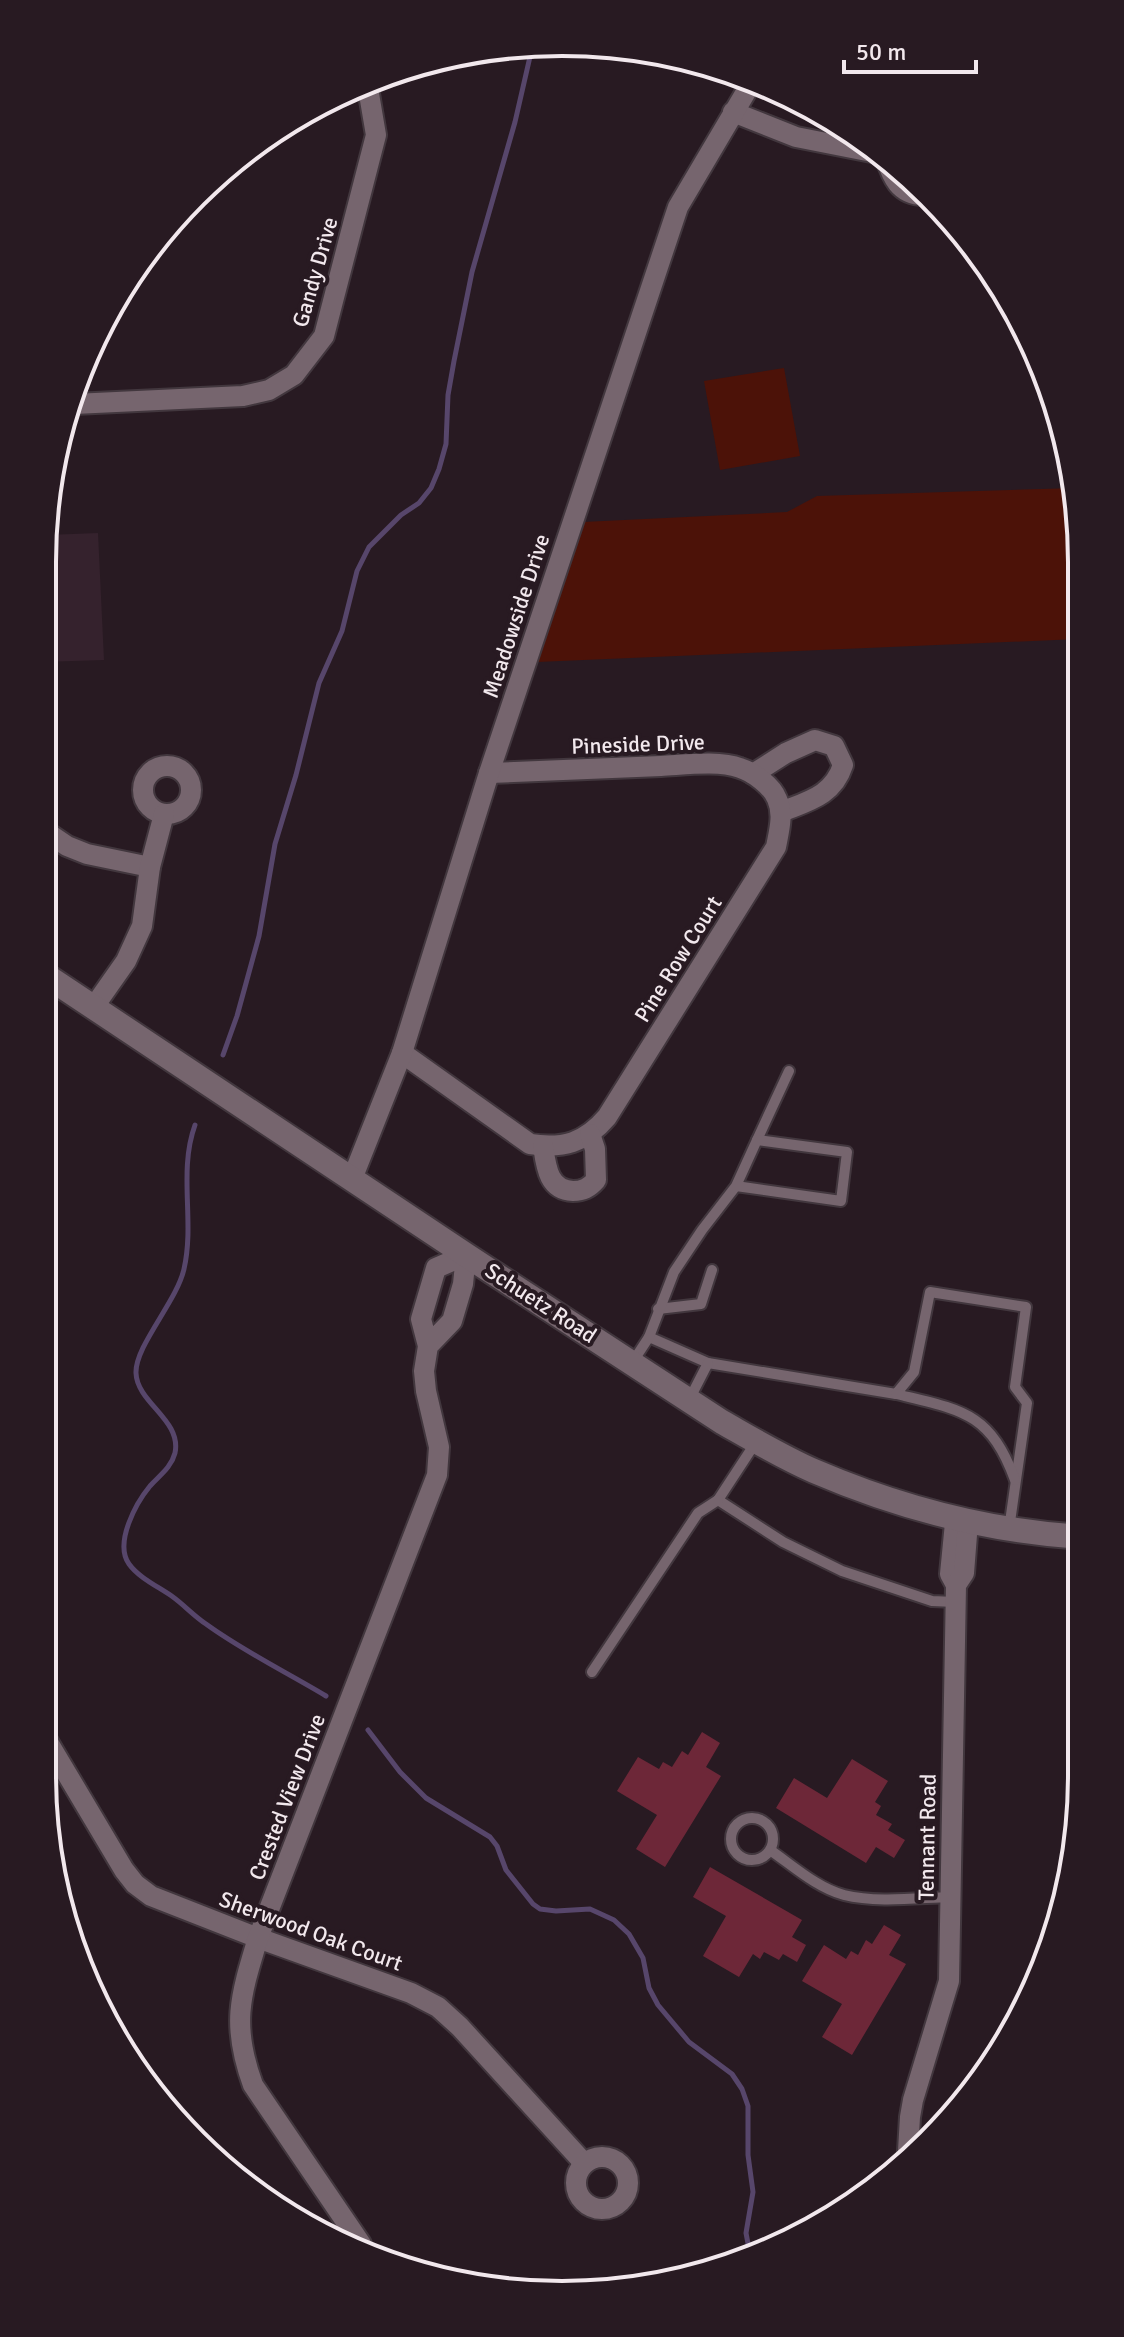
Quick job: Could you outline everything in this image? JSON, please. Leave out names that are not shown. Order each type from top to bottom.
[{"type":"main road","name":"Schuetz Road","points":[[56,983],[466,1255],[757,1441],[812,1470],[883,1498],[962,1521],[1009,1530],[1068,1536]]},
{"type":"street","name":"Meadowside Drive","points":[[352,1179],[402,1053],[489,773],[678,207],[746,91]]},
{"type":"street","name":"Gandy Drive","points":[[82,404],[243,396],[269,390],[294,375],[324,336],[376,135],[365,96]]},
{"type":"street","points":[[733,112],[796,137],[853,148]]},
{"type":"street","points":[[815,740],[834,746],[843,765],[838,782],[817,797],[779,805],[772,790],[753,774],[786,753],[815,740]]},
{"type":"street","name":"Pineside Drive","points":[[489,773],[727,765],[753,774]]},
{"type":"street","name":"Pine Row Court","points":[[590,1134],[607,1117],[776,847],[779,805]]},
{"type":"street","points":[[93,1008],[126,961],[142,926],[150,867],[164,814]]},
{"type":"street","points":[[56,839],[87,854],[150,867]]},
{"type":"street","points":[[402,1053],[530,1144],[572,1143],[590,1134],[595,1149],[596,1180],[589,1188],[577,1191],[561,1189],[553,1183],[546,1168],[543,1146]]},
{"type":"street","points":[[428,1346],[452,1321],[463,1284],[466,1255]]},
{"type":"street","name":"Crested View Drive","points":[[356,2237],[253,2085],[245,2064],[239,2011],[243,1986],[258,1938],[437,1475],[439,1447],[426,1391],[424,1371],[428,1346],[421,1319],[436,1268],[466,1255]]},
{"type":"street","name":"Tennant Road","points":[[908,2144],[913,2100],[949,1981],[956,1594],[950,1574],[962,1521]]},
{"type":"street","name":"Sherwood Oak Court","points":[[56,1756],[135,1884],[151,1896],[411,1993],[438,2007],[584,2163]]},
{"type":"lane","points":[[632,1363],[649,1337],[674,1272],[736,1186],[789,1071]]},
{"type":"lane","points":[[736,1186],[841,1201],[847,1152],[757,1140]]},
{"type":"lane","points":[[658,1309],[701,1304],[712,1270]]},
{"type":"lane","points":[[896,1394],[914,1372],[930,1292],[1026,1307],[1015,1387],[1027,1403],[1009,1530]]},
{"type":"lane","points":[[649,1337],[708,1363],[896,1394],[966,1413],[991,1431],[1005,1454],[1015,1481]]},
{"type":"lane","points":[[689,1400],[708,1363]]},
{"type":"lane","points":[[592,1672],[698,1513],[718,1500],[757,1441]]},
{"type":"lane","points":[[718,1500],[783,1542],[842,1571],[932,1601],[956,1594]]},
{"type":"lane","points":[[754,1817],[767,1824],[773,1836],[770,1850],[752,1860],[739,1856],[732,1845],[735,1825],[754,1817]]},
{"type":"lane","points":[[770,1850],[820,1884],[843,1895],[869,1898],[950,1897]]},
{"type":"shaded area","points":[[784,368],[800,456],[720,470],[704,381]]},
{"type":"shaded area","points":[[1063,488],[1067,529],[1068,639],[537,662],[583,522],[787,512],[817,496]]},
{"type":"shaded area","points":[[98,533],[104,660],[56,662],[57,535]]},
{"type":"building","points":[[702,1732],[720,1743],[706,1767],[721,1776],[665,1867],[636,1849],[657,1815],[617,1791],[638,1757],[659,1769],[663,1762],[672,1767],[682,1751],[688,1755]]},
{"type":"building","points":[[852,1759],[888,1781],[875,1802],[881,1806],[876,1815],[892,1824],[888,1830],[905,1840],[894,1858],[876,1847],[866,1863],[776,1808],[794,1778],[827,1798]]},
{"type":"building","points":[[710,1867],[802,1920],[792,1937],[806,1945],[797,1962],[783,1954],[779,1960],[764,1952],[760,1959],[753,1954],[739,1977],[703,1956],[726,1916],[693,1897]]},
{"type":"building","points":[[884,1925],[901,1935],[889,1955],[906,1964],[852,2055],[822,2037],[842,2004],[802,1981],[824,1945],[846,1959],[851,1951],[858,1955],[866,1940],[872,1944]]},
{"type":"waterway","points":[[223,1055],[259,936],[275,844],[319,683],[342,631],[357,571],[369,547],[401,515],[419,503],[431,488],[439,469],[446,444],[448,395],[472,272],[515,122],[530,57]]},
{"type":"waterway","points":[[195,1125],[188,1161],[188,1233],[184,1269],[180,1282],[142,1350],[136,1373],[144,1394],[172,1431],[175,1453],[133,1513],[125,1535],[125,1555],[138,1574],[206,1624],[326,1696]]},
{"type":"waterway","points":[[368,1730],[400,1772],[426,1798],[490,1837],[506,1870],[533,1904],[540,1909],[556,1911],[590,1909],[614,1920],[629,1934],[643,1958],[649,1988],[658,2005],[689,2042],[732,2074],[742,2089],[748,2106],[748,2155],[753,2192],[746,2233],[748,2245]]}]
